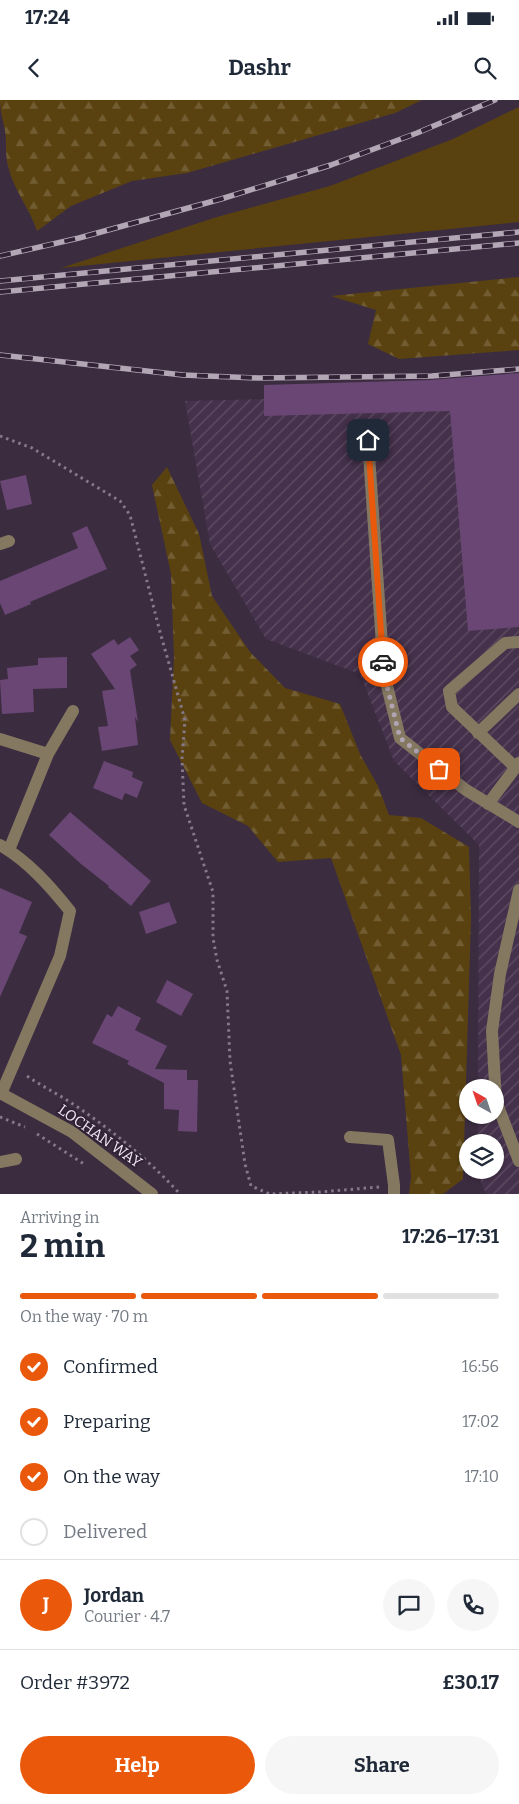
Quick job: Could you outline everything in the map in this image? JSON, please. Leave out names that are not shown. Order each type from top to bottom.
[{"type":"street","points":[[368,440],[384,674],[400,738],[466,790],[519,822]]},
{"type":"street","points":[[488,804],[517,765],[478,733],[452,707],[449,691],[505,643],[519,642]]},
{"type":"street","points":[[478,733],[519,694]]},
{"type":"street","points":[[1,1093],[60,956],[70,911],[46,882],[5,848],[48,754],[73,711]]},
{"type":"street","points":[[0,739],[48,754]]},
{"type":"street","points":[[519,890],[500,974],[492,1032],[496,1101],[519,1162]]},
{"type":"street","name":"LOCHAN WAY","points":[[1,1093],[72,1132],[152,1194]]},
{"type":"street","points":[[350,1137],[388,1140],[394,1190]]},
{"type":"street","points":[[0,1162],[16,1159]]},
{"type":"path","points":[[0,436],[32,448],[120,501],[130,515],[185,720],[182,759],[184,805],[213,892],[213,938],[227,991],[230,1061],[245,1164],[251,1186],[270,1194],[394,1190]]},
{"type":"path","points":[[13,1067],[115,1133],[143,1156],[180,1194]]},
{"type":"path","points":[[0,1117],[32,1131],[87,1166]]},
{"type":"shaded area","points":[[519,386],[519,1194],[486,1194],[480,1179],[504,1179],[504,1134],[478,1134],[478,1124],[504,1124],[504,1079],[478,1079],[479,845],[394,761],[360,674],[266,639],[210,544],[185,401],[437,395]]},
{"type":"green space","points":[[0,100],[422,100],[395,113],[187,173],[132,181],[71,206],[37,231],[10,174]]},
{"type":"green space","points":[[519,107],[519,222],[61,268],[217,217],[330,186],[453,139]]},
{"type":"green space","points":[[519,277],[519,350],[399,359],[368,344],[376,310],[331,296]]},
{"type":"green space","points":[[167,467],[199,534],[212,596],[250,652],[285,688],[340,704],[360,754],[378,786],[389,815],[421,818],[469,847],[471,918],[466,1079],[459,1079],[459,1124],[465,1124],[464,1134],[459,1134],[459,1179],[463,1179],[443,1194],[409,1194],[411,1177],[401,1055],[331,858],[278,862],[248,826],[202,803],[170,740],[174,657],[171,574],[152,485]]},
{"type":"building","points":[[519,373],[519,627],[468,631],[450,411],[264,416],[264,385],[430,380]]},
{"type":"building","points":[[26,475],[32,504],[7,510],[0,481]]},
{"type":"building","points":[[87,526],[107,569],[30,602],[31,604],[5,615],[0,603],[0,581],[78,548],[72,533]]},
{"type":"building","points":[[130,637],[139,650],[130,656],[137,665],[130,670],[138,722],[135,717],[138,745],[102,751],[98,727],[108,726],[102,691],[115,689],[91,654],[114,639],[118,645]]},
{"type":"building","points":[[67,657],[67,688],[33,689],[34,712],[2,714],[0,680],[8,679],[7,668],[38,665],[38,658]]},
{"type":"building","points":[[104,761],[133,772],[132,777],[143,782],[137,798],[125,793],[122,800],[93,788]]},
{"type":"building","points":[[70,812],[151,881],[131,906],[49,835]]},
{"type":"building","points":[[0,888],[32,902],[19,933],[27,936],[0,997]]},
{"type":"building","points":[[169,902],[177,923],[146,934],[139,912]]},
{"type":"building","points":[[167,980],[193,994],[181,1016],[156,1002]]},
{"type":"building","points":[[118,1006],[141,1018],[135,1030],[167,1046],[155,1069],[187,1070],[187,1080],[198,1080],[197,1132],[178,1131],[179,1110],[164,1109],[164,1083],[127,1064],[129,1061],[92,1043],[107,1014],[112,1017]]},
{"type":"railway","points":[[0,256],[79,238],[221,199],[331,165],[417,133],[495,100]]},
{"type":"railway","points":[[0,281],[519,232]]},
{"type":"railway","points":[[0,292],[519,243]]},
{"type":"railway","points":[[0,355],[183,375],[258,378],[432,376],[519,369]]},
{"type":"way so far","points":[[383,662],[384,674],[400,738],[439,769]]},
{"type":"route","points":[[368,440],[383,662]]}]
